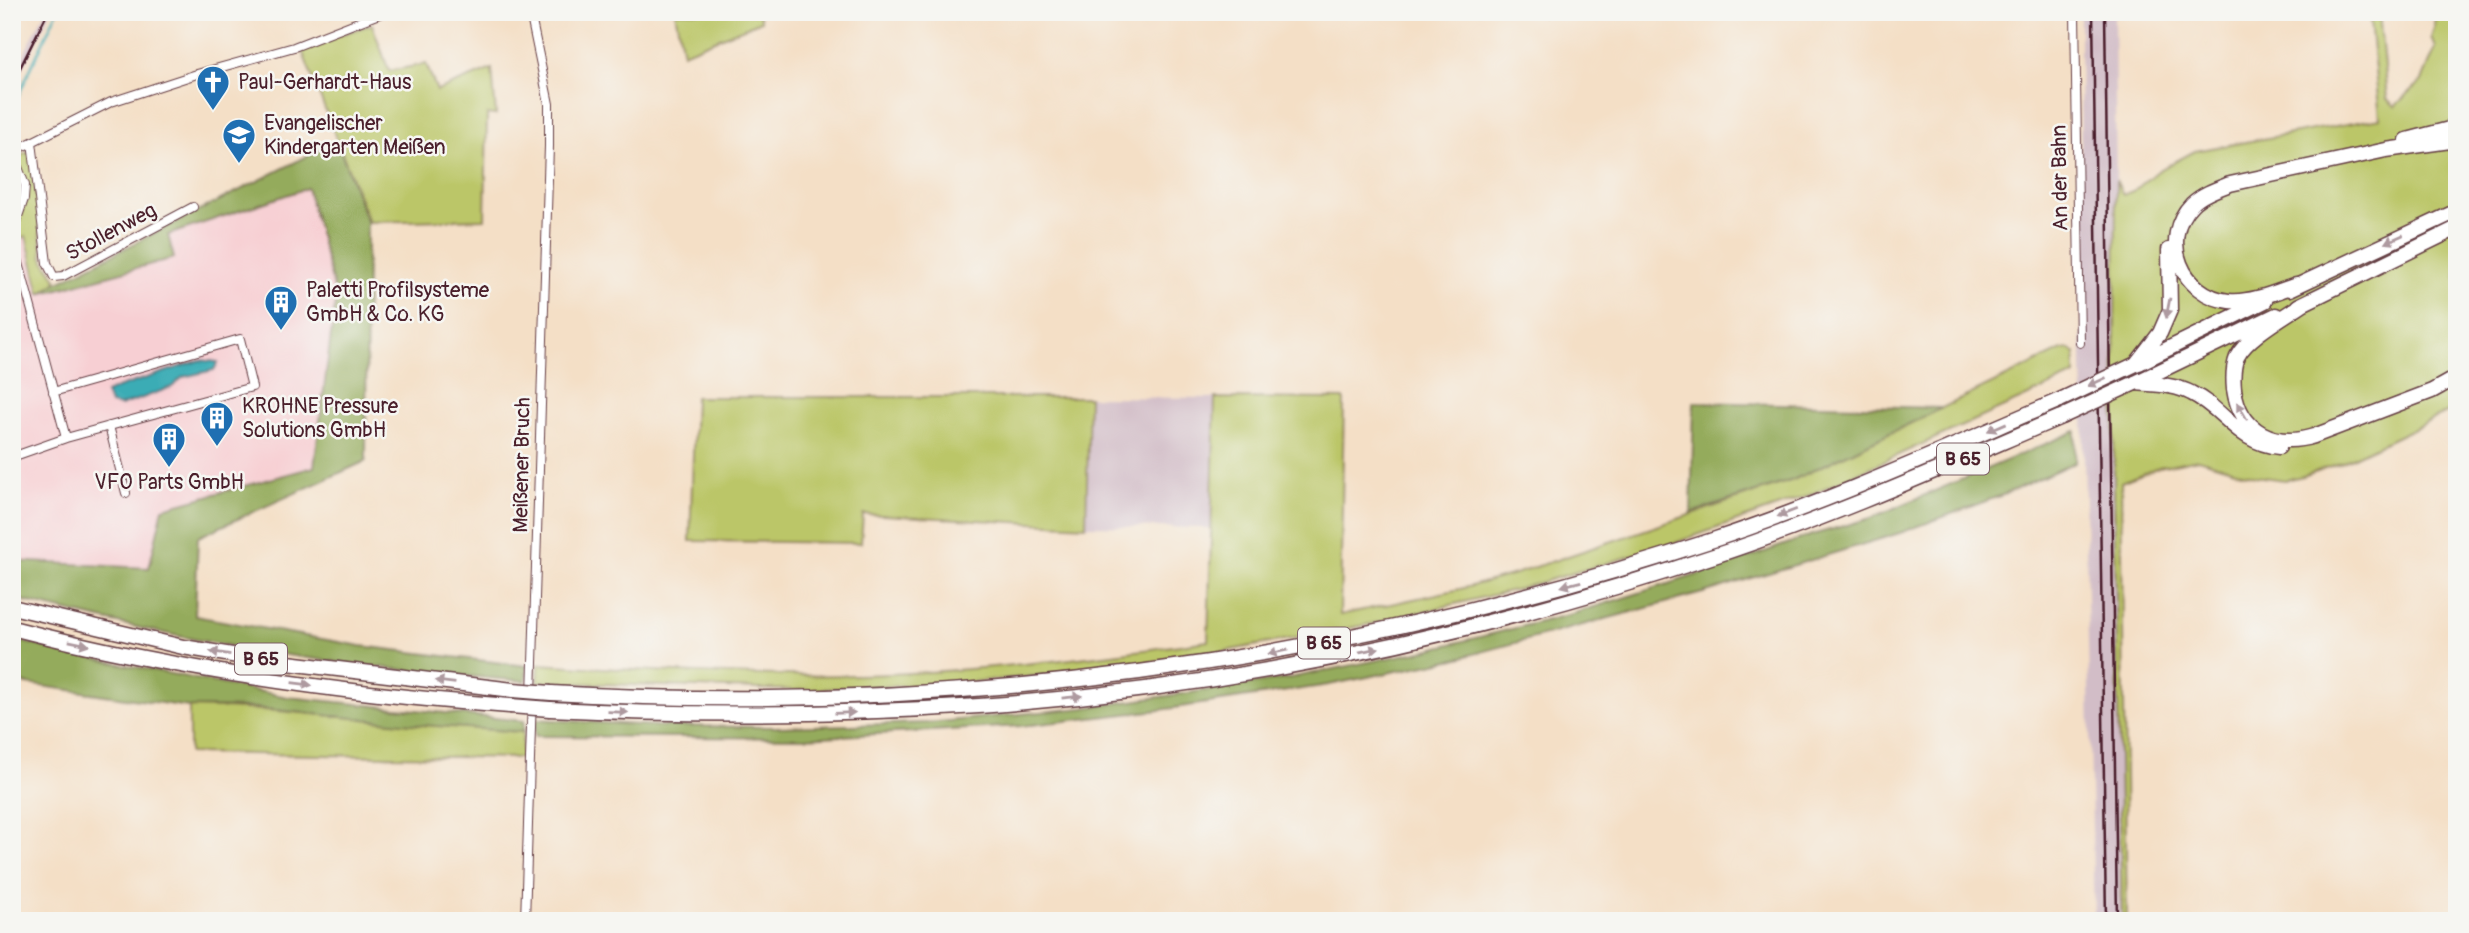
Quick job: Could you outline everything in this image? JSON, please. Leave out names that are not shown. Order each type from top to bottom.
[{"type":"highway","points":[[2438,136],[2457,112]]},
{"type":"highway","points":[[2297,285],[2236,301],[2207,294],[2196,286],[2183,273],[2176,258],[2175,243],[2180,223],[2191,204],[2230,184],[2386,150],[2438,136],[2457,127]]},
{"type":"highway","points":[[2438,136],[2457,151]]},
{"type":"highway","points":[[2135,365],[2160,333],[2170,310],[2169,244],[2175,221],[2188,201],[2203,189],[2225,180],[2403,141],[2438,136],[2457,140]]},
{"type":"highway","name":"B 65","points":[[12,607],[183,647],[276,661],[513,690],[621,697],[747,699],[888,696],[967,691],[1164,670],[1335,641],[1516,599],[1716,539],[1872,482],[2060,400],[2457,211]]},
{"type":"highway","name":"B 65","points":[[12,628],[181,665],[261,679],[422,700],[550,709],[747,715],[876,712],[982,705],[1166,685],[1339,656],[1520,614],[1720,554],[1864,502],[2061,417],[2457,228]]},
{"type":"highway","points":[[2304,303],[2247,344],[2237,358],[2234,373],[2237,403],[2244,417],[2255,429],[2268,437],[2298,441],[2314,436],[2432,391],[2457,377]]},
{"type":"highway","points":[[2135,383],[2172,386],[2190,392],[2246,438],[2262,444],[2290,448],[2457,387]]},
{"type":"street","points":[[66,438],[16,252],[15,225],[25,186],[12,152],[111,102],[294,47],[384,12]]},
{"type":"street","name":"Meißener Bruch","points":[[525,921],[549,146],[549,104],[530,12]]},
{"type":"street","name":"An der Bahn","points":[[2075,12],[2080,343]]},
{"type":"street","name":"Stollenweg","points":[[32,142],[47,262],[54,277],[63,276],[193,207]]},
{"type":"street","points":[[12,457],[66,438],[252,387],[240,339],[53,392]]},
{"type":"street","points":[[109,426],[127,494]]},
{"type":"shaded area","points":[[45,12],[51,12],[12,90],[12,78]]},
{"type":"shaded area","points":[[2080,12],[2114,12],[2114,486],[2122,921],[2094,921],[2082,365]]},
{"type":"shaded area","points":[[307,188],[336,296],[314,467],[163,508],[149,568],[12,561],[12,241],[26,236],[41,294],[173,258],[167,236]]},
{"type":"shaded area","points":[[1089,397],[1215,398],[1212,528],[1086,526]]},
{"type":"green space","points":[[675,12],[758,12],[761,21],[683,53]]},
{"type":"green space","points":[[2369,12],[2379,12],[2387,99],[2395,106],[2422,81],[2436,47],[2431,38],[2435,12],[2457,12],[2457,408],[2343,462],[2285,480],[2255,476],[2198,459],[2159,467],[2121,482],[2127,921],[2122,921],[2114,486],[2116,180],[2123,195],[2135,190],[2159,170],[2195,151],[2380,118]]},
{"type":"green space","points":[[372,24],[389,71],[426,64],[437,91],[492,69],[496,115],[487,114],[485,219],[369,222],[301,48]]},
{"type":"green space","points":[[337,141],[367,222],[366,461],[198,537],[195,616],[361,646],[527,666],[526,681],[393,669],[260,651],[153,631],[12,598],[12,561],[149,568],[163,508],[314,467],[336,296],[307,188],[168,235],[174,258],[40,294],[58,282]]},
{"type":"green space","points":[[31,151],[43,258],[58,282],[40,294],[26,236],[12,241],[12,159]]},
{"type":"green space","points":[[2070,349],[2075,353],[2075,375],[1805,497],[1666,546],[1518,589],[1371,624],[1199,656],[1058,674],[948,684],[794,690],[538,682],[539,664],[698,673],[858,675],[1033,663],[1208,641],[1215,398],[1344,399],[1340,615],[1515,574],[1793,480],[2062,350]]},
{"type":"green space","points":[[695,397],[1089,397],[1086,526],[863,514],[861,543],[690,541]]},
{"type":"green space","points":[[1694,402],[1942,408],[1793,480],[1691,513]]},
{"type":"green space","points":[[2076,431],[2075,462],[2005,494],[1900,533],[1703,593],[1455,659],[1329,685],[1160,710],[1022,726],[804,738],[535,736],[536,719],[657,726],[774,727],[927,723],[1083,708],[1285,679],[1427,650],[1572,614],[1722,567],[1812,535],[1871,518]]},
{"type":"green space","points":[[12,639],[71,654],[288,697],[524,721],[523,732],[421,725],[255,708],[189,707],[12,682]]},
{"type":"green space","points":[[189,707],[273,711],[523,732],[521,758],[189,753]]},
{"type":"water","points":[[200,360],[218,362],[214,370],[183,377],[172,387],[120,406],[110,404],[106,393]]},
{"type":"waterway","points":[[12,109],[57,12]]},
{"type":"railway","points":[[12,84],[48,12]]},
{"type":"railway","points":[[2093,12],[2106,921]]},
{"type":"railway","points":[[2105,12],[2117,921]]},
{"type":"place","name":"Paul-Gerhardt-Haus","points":[[213,112]]},
{"type":"place","name":"Evangelischer Kindergarten Meißen","points":[[239,165]]},
{"type":"place","name":"Paletti Profilsysteme GmbH & Co. KG","points":[[281,332]]},
{"type":"place","name":"KROHNE Pressure Solutions GmbH","points":[[217,448]]},
{"type":"place","name":"VFO Parts GmbH","points":[[169,469]]}]
